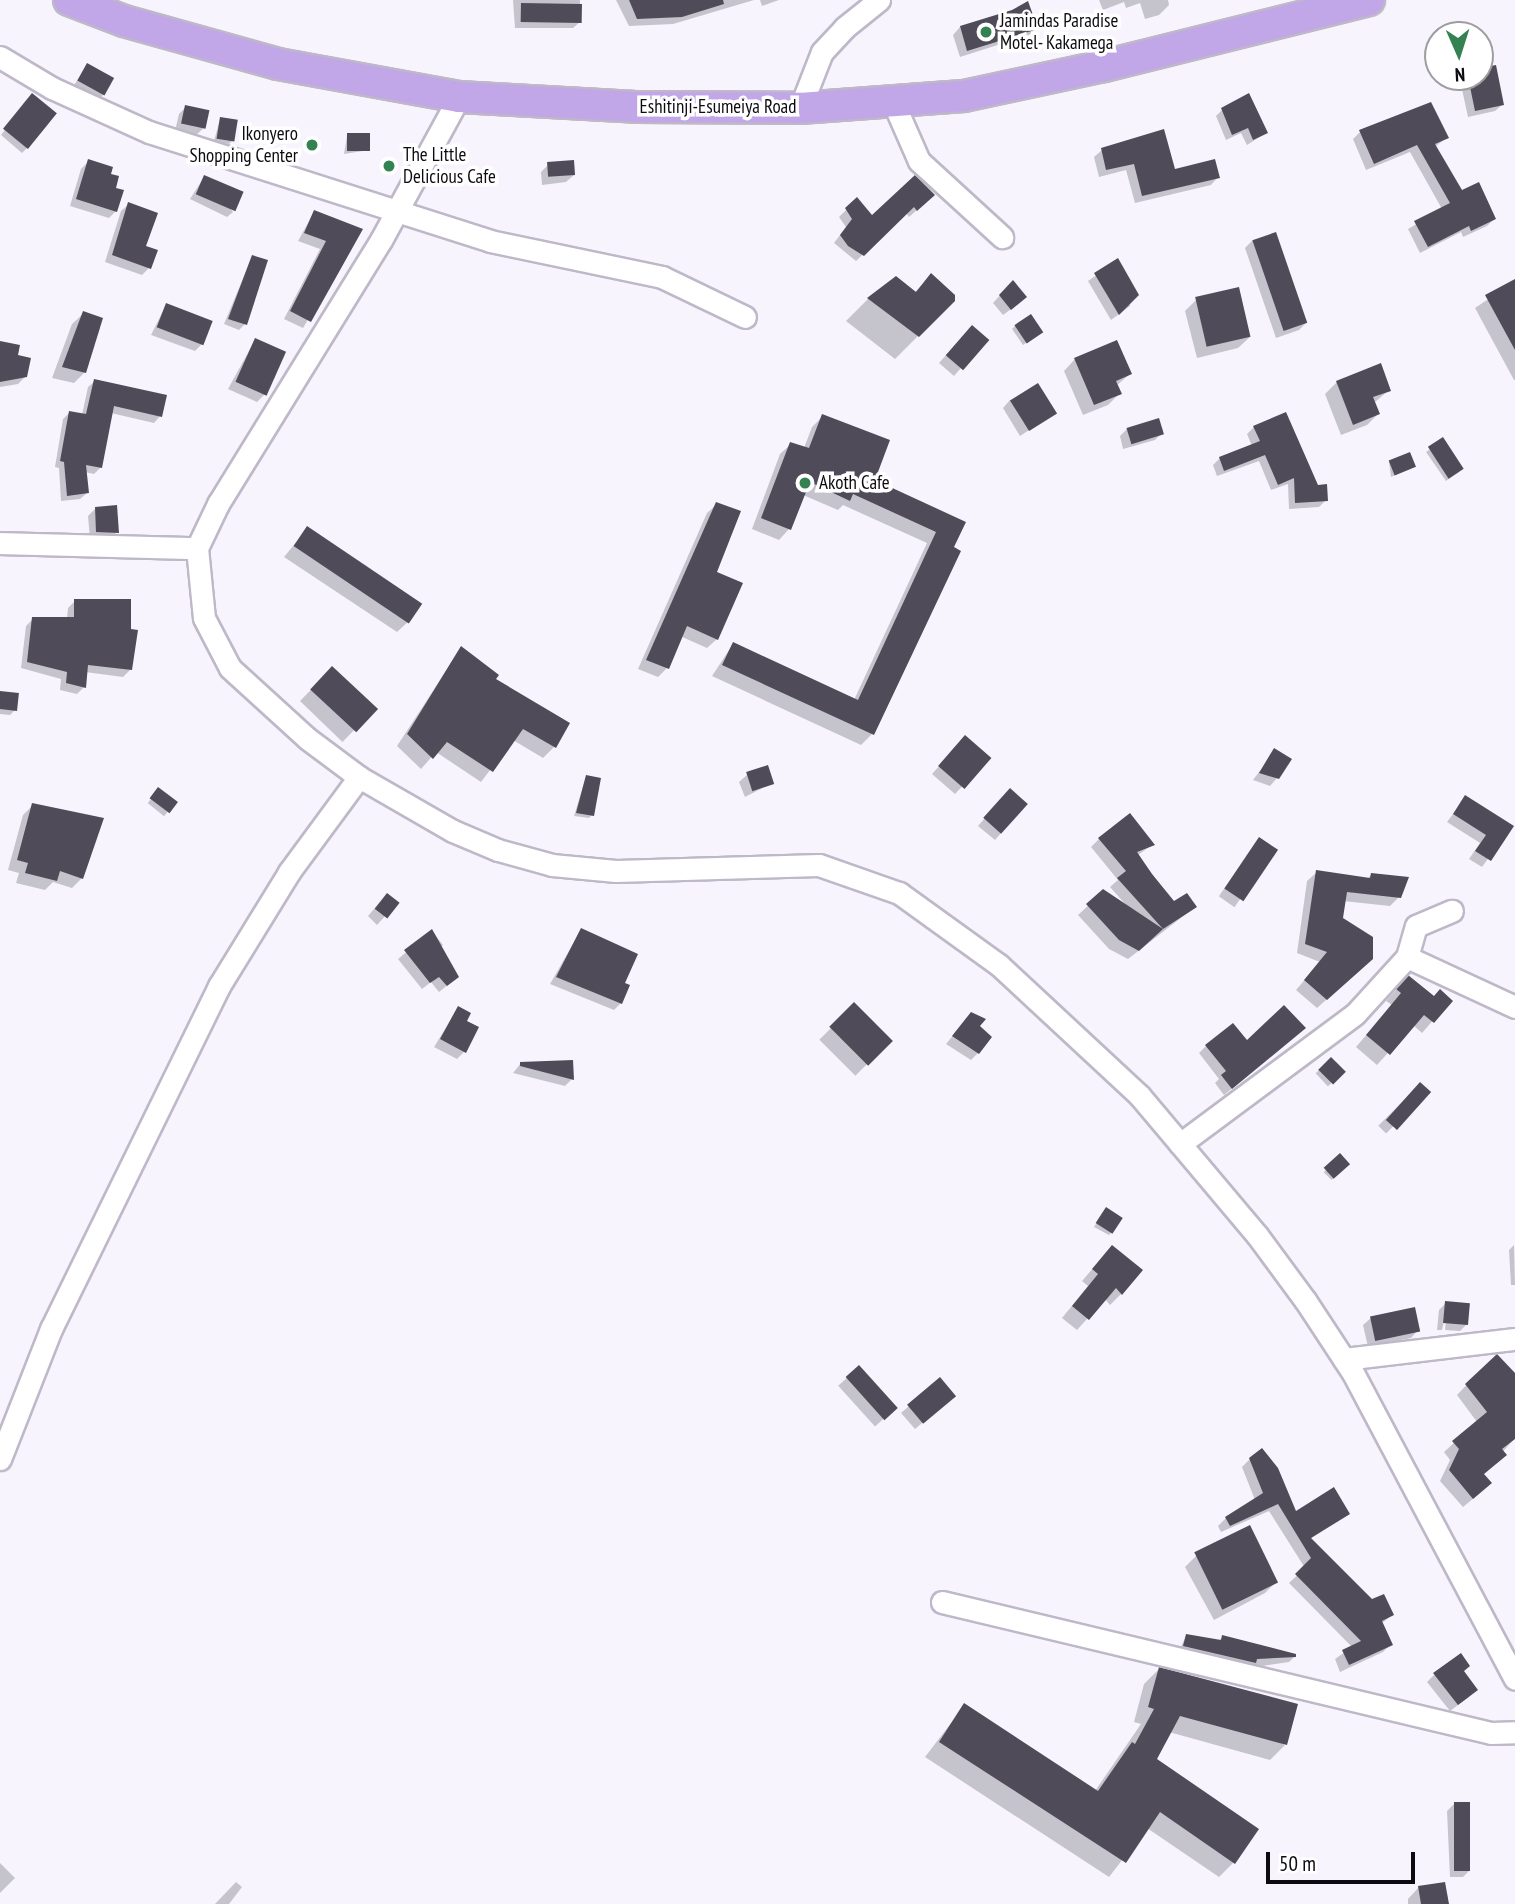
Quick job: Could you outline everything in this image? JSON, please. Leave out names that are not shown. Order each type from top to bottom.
[{"type":"highway","name":"Eshitinji-Esumeiya Road","points":[[69,0],[124,21],[278,64],[459,97],[636,107],[800,108],[894,104],[964,96],[1092,69],[1369,0]]},
{"type":"street","points":[[800,108],[822,52],[874,1]]},
{"type":"street","points":[[0,57],[52,88],[149,132],[397,209],[490,241],[662,277],[744,317]]},
{"type":"street","points":[[459,97],[397,209],[218,504],[197,548],[204,618],[230,668],[308,739],[359,778],[453,831],[552,865],[616,872],[819,865],[899,893],[999,965],[1139,1095],[1256,1235],[1344,1359],[1515,1679]]},
{"type":"street","points":[[894,104],[919,161],[1002,237]]},
{"type":"street","points":[[0,543],[197,548]]},
{"type":"street","points":[[0,1459],[51,1329],[219,986],[289,872],[359,778]]},
{"type":"street","points":[[1180,1144],[1355,1014],[1407,957],[1416,926],[1452,911]]},
{"type":"street","points":[[1407,957],[1515,1007]]},
{"type":"street","points":[[1344,1359],[1515,1339]]},
{"type":"street","points":[[942,1602],[1491,1733],[1515,1732]]},
{"type":"building","points":[[629,0],[723,0],[724,4],[682,17],[637,19]]},
{"type":"building","name":"Jamindas Paradise Motel- Kakamega","points":[[1028,1],[1038,29],[967,51],[960,26],[1012,10]]},
{"type":"building","points":[[521,3],[582,4],[582,23],[521,22]]},
{"type":"building","points":[[87,63],[114,78],[104,96],[77,80]]},
{"type":"building","points":[[1494,65],[1504,105],[1475,111],[1471,91],[1494,91]]},
{"type":"building","points":[[32,93],[57,113],[28,149],[3,129]]},
{"type":"building","points":[[1249,93],[1268,133],[1253,140],[1248,128],[1232,135],[1221,108]]},
{"type":"building","points":[[1431,102],[1449,138],[1435,144],[1462,190],[1479,182],[1496,219],[1471,231],[1469,226],[1428,247],[1414,221],[1450,203],[1417,145],[1374,164],[1359,130]]},
{"type":"building","points":[[185,105],[209,110],[206,129],[181,124]]},
{"type":"building","points":[[220,117],[238,120],[234,142],[217,139]]},
{"type":"building","points":[[1164,129],[1175,169],[1215,159],[1220,178],[1142,196],[1134,164],[1106,170],[1101,148]]},
{"type":"building","points":[[347,133],[370,133],[370,151],[347,151]]},
{"type":"building","points":[[88,159],[113,167],[111,174],[119,176],[116,188],[124,190],[117,212],[76,199]]},
{"type":"building","points":[[574,160],[575,175],[548,177],[547,162]]},
{"type":"building","points":[[204,175],[244,192],[235,211],[196,194]]},
{"type":"building","points":[[915,175],[935,195],[917,211],[914,207],[864,256],[848,246],[840,235],[852,219],[845,208],[857,197],[872,215]]},
{"type":"building","points":[[128,202],[158,213],[146,246],[158,250],[151,269],[112,255]]},
{"type":"building","points":[[314,210],[363,229],[311,322],[290,311],[326,241],[304,233]]},
{"type":"building","points":[[1276,232],[1307,323],[1284,331],[1252,240]]},
{"type":"building","points":[[252,255],[268,260],[247,325],[228,319]]},
{"type":"building","points":[[1118,258],[1139,295],[1119,315],[1094,273]]},
{"type":"building","points":[[931,273],[955,295],[955,301],[919,337],[867,298],[896,276],[916,292]]},
{"type":"building","points":[[1515,279],[1515,350],[1485,295]]},
{"type":"building","points":[[1013,280],[1027,297],[1011,310],[999,295]]},
{"type":"building","points":[[1239,287],[1250,337],[1207,347],[1195,297]]},
{"type":"building","points":[[166,303],[213,321],[203,345],[157,327]]},
{"type":"building","points":[[83,311],[103,318],[86,373],[62,367]]},
{"type":"building","points":[[1031,314],[1043,332],[1027,343],[1014,325]]},
{"type":"building","points":[[972,325],[989,340],[963,370],[946,355]]},
{"type":"building","points":[[255,338],[286,352],[267,396],[235,382]]},
{"type":"building","points":[[1117,340],[1132,374],[1116,381],[1122,394],[1094,405],[1074,358]]},
{"type":"building","points":[[0,341],[20,345],[18,355],[31,358],[27,377],[0,382]]},
{"type":"building","points":[[1381,363],[1391,391],[1373,397],[1380,414],[1353,425],[1336,381]]},
{"type":"building","points":[[94,379],[167,395],[162,417],[114,406],[102,468],[86,465],[89,493],[67,496],[64,462],[60,461],[69,411],[86,414]]},
{"type":"building","points":[[1038,383],[1057,414],[1029,431],[1010,400]]},
{"type":"building","points":[[1286,412],[1318,485],[1327,484],[1328,501],[1295,503],[1294,478],[1278,485],[1265,455],[1224,471],[1219,457],[1260,441],[1253,426]]},
{"type":"building","points":[[822,414],[890,440],[875,480],[966,522],[954,547],[961,551],[874,735],[722,665],[733,642],[858,700],[936,532],[853,494],[850,501],[810,482],[791,530],[761,518],[790,442],[809,448]]},
{"type":"building","points":[[1159,418],[1164,434],[1131,444],[1126,428]]},
{"type":"building","points":[[1443,437],[1464,469],[1449,479],[1428,447]]},
{"type":"building","points":[[1410,452],[1416,467],[1395,475],[1389,461]]},
{"type":"building","points":[[716,502],[741,511],[717,572],[743,583],[718,640],[687,626],[669,669],[646,660]]},
{"type":"building","points":[[117,505],[119,533],[96,532],[95,507]]},
{"type":"building","points":[[307,526],[422,604],[409,624],[294,546]]},
{"type":"building","points":[[74,599],[131,599],[131,629],[138,630],[132,670],[88,665],[86,688],[66,683],[67,672],[27,662],[32,617],[74,617]]},
{"type":"building","points":[[461,646],[499,675],[496,679],[570,723],[556,748],[523,729],[493,772],[447,742],[433,759],[407,734]]},
{"type":"building","points":[[332,666],[378,709],[356,732],[310,689]]},
{"type":"building","points":[[0,691],[19,693],[17,711],[0,709]]},
{"type":"building","points":[[965,735],[991,758],[965,789],[938,766]]},
{"type":"building","points":[[1274,748],[1292,759],[1279,779],[1259,773]]},
{"type":"building","points":[[768,765],[774,784],[752,791],[746,772]]},
{"type":"building","points":[[586,775],[601,778],[594,816],[576,813]]},
{"type":"building","points":[[158,787],[178,802],[170,813],[150,798]]},
{"type":"building","points":[[1010,788],[1028,804],[1001,834],[983,818]]},
{"type":"building","points":[[1465,795],[1514,826],[1491,861],[1475,851],[1486,835],[1453,814]]},
{"type":"building","points":[[32,803],[104,818],[83,879],[60,871],[57,881],[25,873],[28,863],[17,860]]},
{"type":"building","points":[[1130,813],[1155,845],[1137,852],[1152,874],[1174,901],[1187,893],[1197,907],[1163,929],[1117,878],[1126,871],[1098,838]]},
{"type":"building","points":[[1259,837],[1278,850],[1243,901],[1224,888]]},
{"type":"building","points":[[1316,870],[1370,878],[1371,873],[1409,877],[1401,898],[1347,892],[1343,918],[1373,937],[1373,959],[1327,1000],[1304,980],[1327,952],[1305,944]]},
{"type":"building","points":[[1103,889],[1163,929],[1139,951],[1119,940],[1086,904]]},
{"type":"building","points":[[387,893],[400,903],[387,919],[375,909]]},
{"type":"building","points":[[581,928],[638,954],[625,983],[630,985],[622,1004],[556,977]]},
{"type":"building","points":[[432,929],[459,977],[447,986],[439,977],[430,983],[404,950]]},
{"type":"building","points":[[1408,975],[1434,996],[1440,989],[1453,1001],[1434,1023],[1424,1015],[1390,1055],[1366,1035],[1401,993],[1396,989]]},
{"type":"building","points":[[854,1002],[893,1041],[868,1066],[829,1027]]},
{"type":"building","points":[[1284,1005],[1306,1028],[1232,1089],[1221,1075],[1226,1071],[1205,1045],[1233,1023],[1247,1040]]},
{"type":"building","points":[[458,1006],[471,1013],[467,1021],[479,1027],[466,1053],[440,1039]]},
{"type":"building","points":[[971,1012],[986,1019],[980,1026],[992,1037],[979,1054],[952,1036]]},
{"type":"building","points":[[1331,1057],[1346,1072],[1333,1085],[1318,1070]]},
{"type":"building","points":[[573,1060],[574,1080],[520,1066],[520,1062]]},
{"type":"building","points":[[1420,1082],[1431,1092],[1397,1130],[1386,1120]]},
{"type":"building","points":[[1340,1153],[1350,1164],[1334,1179],[1324,1168]]},
{"type":"building","points":[[1106,1207],[1123,1218],[1112,1234],[1096,1223]]},
{"type":"building","points":[[1112,1245],[1143,1270],[1122,1295],[1116,1288],[1089,1320],[1072,1306],[1098,1274],[1092,1269]]},
{"type":"building","points":[[1445,1301],[1470,1303],[1468,1325],[1443,1323]]},
{"type":"building","points":[[1415,1307],[1420,1331],[1375,1341],[1370,1317]]},
{"type":"building","points":[[1497,1354],[1515,1373],[1515,1439],[1502,1449],[1507,1455],[1484,1474],[1492,1483],[1473,1499],[1449,1470],[1459,1449],[1452,1441],[1487,1412],[1465,1384]]},
{"type":"building","points":[[859,1365],[898,1408],[884,1420],[846,1377]]},
{"type":"building","points":[[940,1377],[956,1396],[923,1424],[907,1405]]},
{"type":"building","points":[[1262,1448],[1278,1468],[1296,1511],[1334,1487],[1350,1514],[1311,1538],[1372,1599],[1384,1594],[1394,1615],[1382,1621],[1393,1645],[1349,1665],[1342,1650],[1361,1641],[1295,1574],[1311,1558],[1278,1504],[1230,1526],[1225,1517],[1263,1493],[1249,1458]]},
{"type":"building","points":[[1250,1525],[1278,1583],[1222,1610],[1194,1552]]},
{"type":"building","points":[[1186,1634],[1221,1640],[1222,1635],[1296,1654],[1296,1657],[1257,1659],[1256,1663],[1183,1646]]},
{"type":"building","points":[[1461,1653],[1470,1666],[1464,1671],[1478,1690],[1458,1705],[1433,1673]]},
{"type":"building","points":[[1159,1667],[1298,1704],[1287,1745],[1180,1716],[1157,1759],[1259,1829],[1235,1864],[1160,1812],[1126,1863],[939,1742],[964,1703],[1098,1791],[1132,1742],[1135,1744],[1154,1709],[1148,1707]]},
{"type":"building","points":[[1454,1802],[1470,1802],[1470,1871],[1454,1871]]},
{"type":"building","points":[[1445,1882],[1449,1904],[1421,1904],[1418,1886]]},
{"type":"place","name":"Jamindas Paradise Motel- Kakamega","points":[[986,32]]},
{"type":"place","name":"Ikonyero Shopping Center","points":[[312,145]]},
{"type":"place","name":"The Little Delicious Cafe","points":[[389,166]]},
{"type":"place","name":"Akoth Cafe","points":[[805,483]]}]
